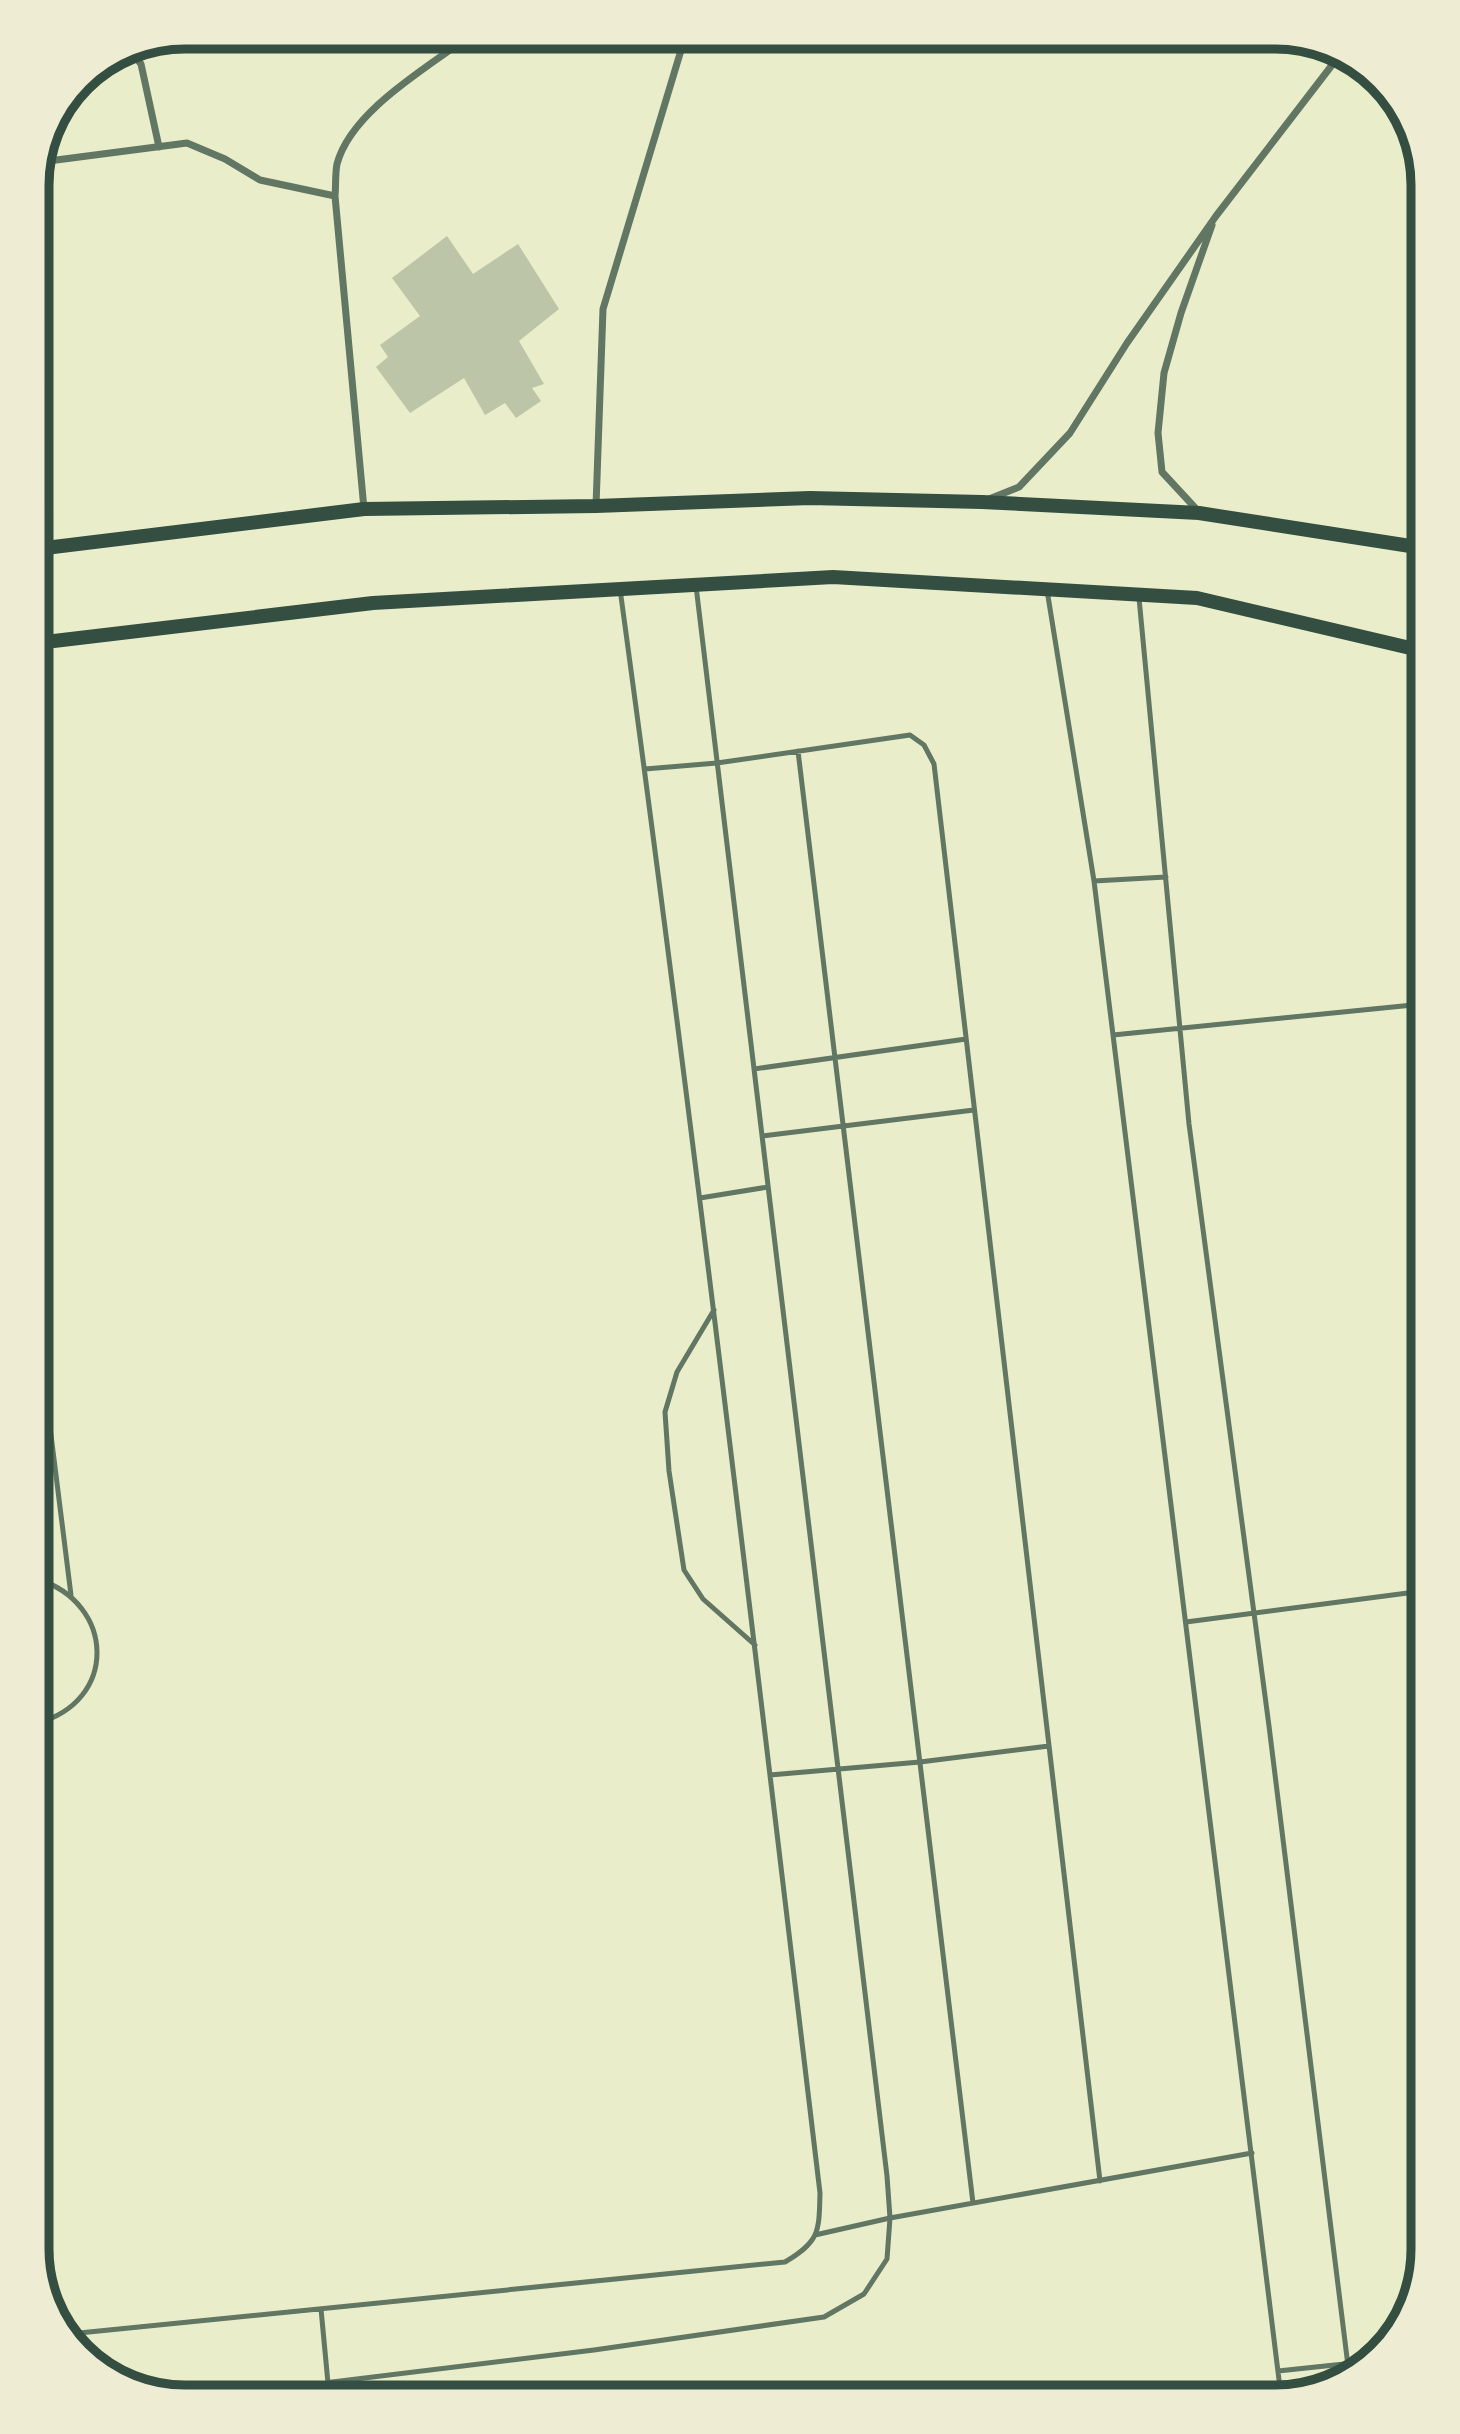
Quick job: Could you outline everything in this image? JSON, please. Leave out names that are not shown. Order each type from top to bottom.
[{"type":"main road","points":[[49,548],[364,509],[596,506],[810,498],[982,502],[1199,513],[1411,546]]},
{"type":"main road","points":[[49,642],[373,603],[833,577],[1197,598],[1411,647]]},
{"type":"street","points":[[364,509],[335,196],[337,164],[354,131],[377,106],[452,49]]},
{"type":"street","points":[[596,506],[603,309],[681,49]]},
{"type":"street","points":[[136,58],[141,64],[159,147]]},
{"type":"street","points":[[982,502],[1019,487],[1070,433],[1127,343],[1216,216],[1333,62]]},
{"type":"street","points":[[51,161],[187,143],[225,159],[260,180],[335,196]]},
{"type":"street","points":[[1199,513],[1162,472],[1158,433],[1164,373],[1181,313],[1216,216]]},
{"type":"lane","points":[[316,2385],[594,2350],[824,2317],[864,2294],[887,2259],[890,2218],[839,1770],[696,585]]},
{"type":"lane","points":[[79,2333],[785,2262],[809,2248],[819,2224],[820,2193],[755,1645],[700,1198],[620,589]]},
{"type":"lane","points":[[1047,590],[1094,881],[1281,2385]]},
{"type":"lane","points":[[1139,595],[1189,1124],[1254,1612],[1348,2363]]},
{"type":"lane","points":[[645,769],[717,763],[910,735],[924,746],[933,764],[1100,2181]]},
{"type":"lane","points":[[798,751],[973,2203]]},
{"type":"lane","points":[[1094,881],[1166,877]]},
{"type":"lane","points":[[1113,1035],[1411,1005]]},
{"type":"lane","points":[[754,1069],[966,1039]]},
{"type":"lane","points":[[762,1136],[974,1111]]},
{"type":"lane","points":[[700,1198],[768,1187]]},
{"type":"lane","points":[[714,1310],[677,1372],[665,1412],[669,1471],[684,1570],[704,1598],[755,1645]]},
{"type":"lane","points":[[49,1419],[71,1595]]},
{"type":"lane","points":[[49,1583],[71,1595],[85,1611],[94,1630],[98,1651],[95,1672],[86,1691],[73,1707],[49,1720]]},
{"type":"lane","points":[[1186,1622],[1411,1592]]},
{"type":"lane","points":[[770,1775],[920,1762],[1049,1746]]},
{"type":"lane","points":[[815,2235],[890,2218],[1252,2153]]},
{"type":"lane","points":[[321,2309],[328,2383]]},
{"type":"lane","points":[[1279,2371],[1346,2364]]},
{"type":"building","points":[[447,236],[473,274],[518,244],[559,309],[519,341],[544,384],[532,388],[541,401],[516,418],[505,403],[485,415],[464,378],[410,413],[376,367],[388,357],[380,345],[420,316],[392,278]]}]
